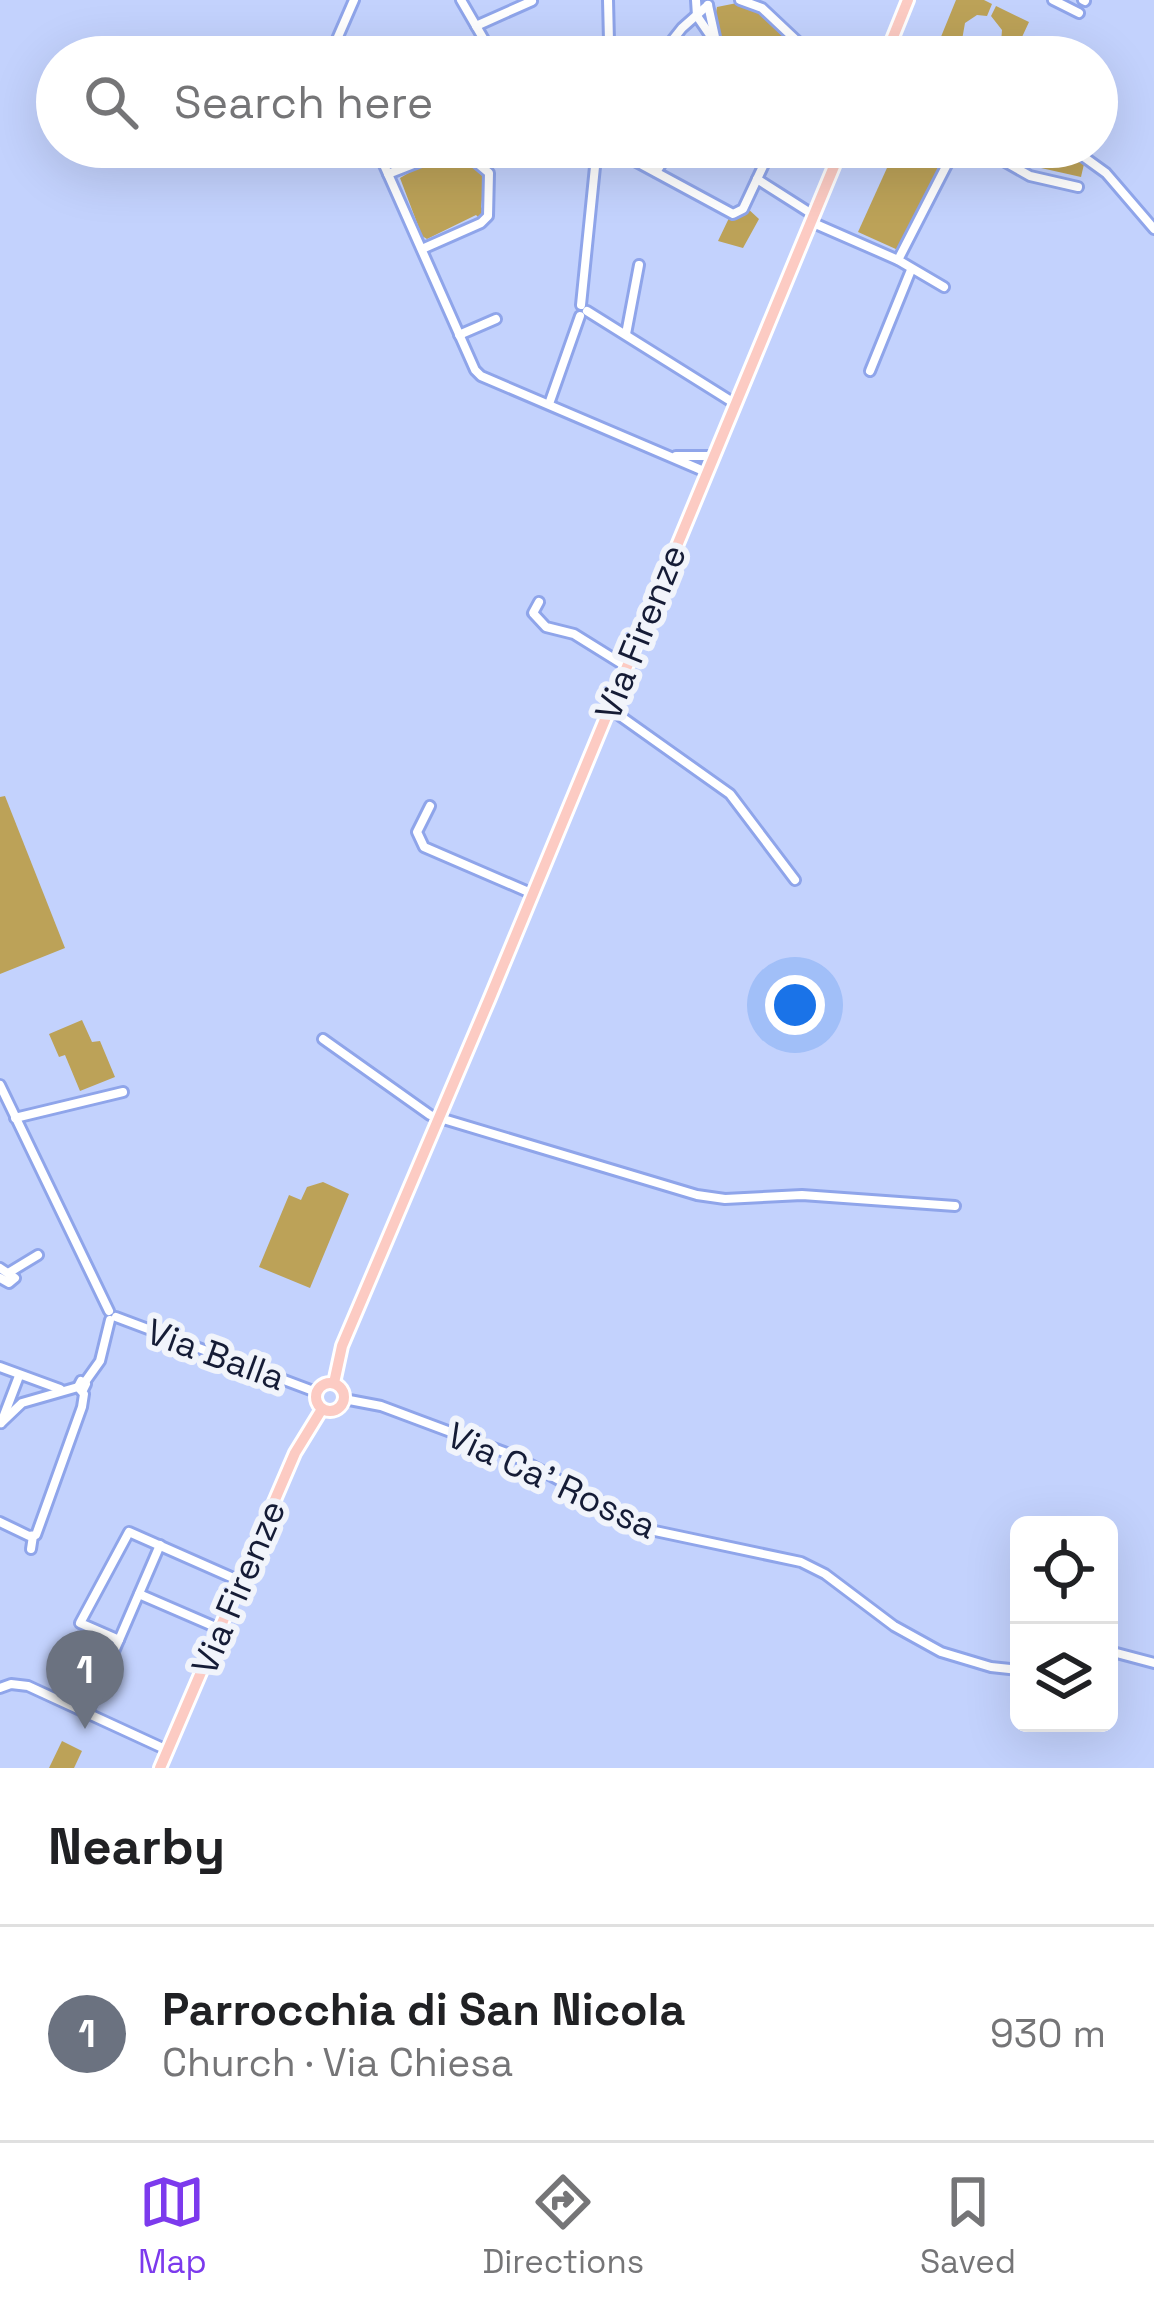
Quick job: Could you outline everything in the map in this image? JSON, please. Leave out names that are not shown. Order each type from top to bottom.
[{"type":"main road","points":[[893,36],[907,0]]},
{"type":"main road","name":"Via Firenze","points":[[334,1383],[341,1346],[833,168]]},
{"type":"main road","points":[[325,1383],[334,1383],[344,1399],[335,1410],[322,1409],[316,1392],[325,1383]]},
{"type":"main road","name":"Via Firenze","points":[[160,1768],[296,1453],[322,1409]]},
{"type":"street","points":[[338,36],[354,0]]},
{"type":"street","points":[[461,0],[482,36]]},
{"type":"street","points":[[608,0],[612,36]]},
{"type":"street","points":[[696,0],[711,36]]},
{"type":"street","points":[[676,36],[708,2],[722,0]]},
{"type":"street","points":[[740,0],[766,13],[791,36]]},
{"type":"street","points":[[766,13],[772,0]]},
{"type":"street","points":[[1053,0],[1079,13]]},
{"type":"street","points":[[476,26],[532,2]]},
{"type":"street","points":[[708,2],[714,36]]},
{"type":"street","points":[[699,15],[713,32]]},
{"type":"street","points":[[385,168],[481,376],[706,472]]},
{"type":"street","points":[[388,174],[404,168]]},
{"type":"street","points":[[422,249],[481,223],[488,215],[489,173],[483,168]]},
{"type":"street","points":[[548,404],[583,311],[594,168]]},
{"type":"street","points":[[648,168],[733,214],[743,209],[762,168]]},
{"type":"street","points":[[656,172],[659,168]]},
{"type":"street","points":[[898,260],[945,168]]},
{"type":"street","points":[[1016,168],[1078,187]]},
{"type":"street","points":[[1099,168],[1154,229]]},
{"type":"street","points":[[757,178],[811,218],[944,286]]},
{"type":"street","points":[[626,334],[639,265]]},
{"type":"street","points":[[870,371],[910,270]]},
{"type":"street","points":[[583,311],[734,403]]},
{"type":"street","points":[[460,335],[496,319]]},
{"type":"street","points":[[675,457],[712,456]]},
{"type":"street","points":[[539,602],[533,614],[546,627],[574,634],[627,667]]},
{"type":"street","points":[[609,708],[730,794],[795,880]]},
{"type":"street","points":[[430,806],[417,832],[424,847],[533,894]]},
{"type":"street","points":[[323,1039],[439,1118],[712,1198],[802,1195],[955,1206]]},
{"type":"street","name":"Via Balla","points":[[0,1085],[112,1316],[316,1392]]},
{"type":"street","points":[[15,1118],[123,1092]]},
{"type":"street","points":[[0,1279],[14,1281],[5,1270],[38,1255]]},
{"type":"street","points":[[32,1549],[32,1536],[82,1407],[82,1386],[100,1361],[112,1316]]},
{"type":"street","points":[[0,1367],[62,1390]]},
{"type":"street","points":[[0,1424],[19,1376]]},
{"type":"street","points":[[36,1382],[41,1396]]},
{"type":"street","points":[[0,1424],[17,1406],[82,1386]]},
{"type":"street","points":[[14,1387],[12,1400],[17,1406]]},
{"type":"street","name":"Via Ca' Rossa","points":[[344,1399],[381,1406],[512,1455],[655,1532],[800,1562],[941,1652],[1010,1669]]},
{"type":"street","points":[[0,1522],[32,1536]]},
{"type":"street","points":[[119,1640],[80,1623],[130,1532],[240,1581]]},
{"type":"street","points":[[87,1714],[160,1545]]},
{"type":"street","points":[[139,1594],[220,1629]]},
{"type":"street","points":[[1118,1653],[1154,1663]]},
{"type":"street","points":[[0,1675],[11,1684]]},
{"type":"street","points":[[0,1688],[28,1686],[167,1750]]},
{"type":"shaded area","points":[[956,0],[992,4],[987,16],[977,15],[965,23],[963,36],[941,36]]},
{"type":"shaded area","points":[[737,3],[759,10],[785,36],[721,36],[717,7]]},
{"type":"shaded area","points":[[996,6],[1029,22],[1022,36],[1002,36],[991,16]]},
{"type":"shaded area","points":[[417,168],[475,168],[485,177],[484,211],[427,239],[400,178]]},
{"type":"shaded area","points":[[887,168],[939,169],[898,250],[858,232]]},
{"type":"shaded area","points":[[1041,168],[1083,168],[1081,177]]},
{"type":"shaded area","points":[[746,207],[759,219],[743,248],[718,241],[729,218],[740,218]]},
{"type":"shaded area","points":[[5,796],[65,948],[0,974],[0,797]]},
{"type":"shaded area","points":[[82,1020],[92,1042],[100,1041],[115,1077],[80,1091],[65,1055],[59,1057],[49,1034]]},
{"type":"shaded area","points":[[323,1182],[349,1194],[310,1288],[259,1267],[289,1195],[301,1200],[307,1187]]},
{"type":"shaded area","points":[[62,1741],[82,1751],[74,1768],[49,1768]]},
{"type":"place","name":"Parrocchia di San Nicola","points":[[85,1729]]}]
